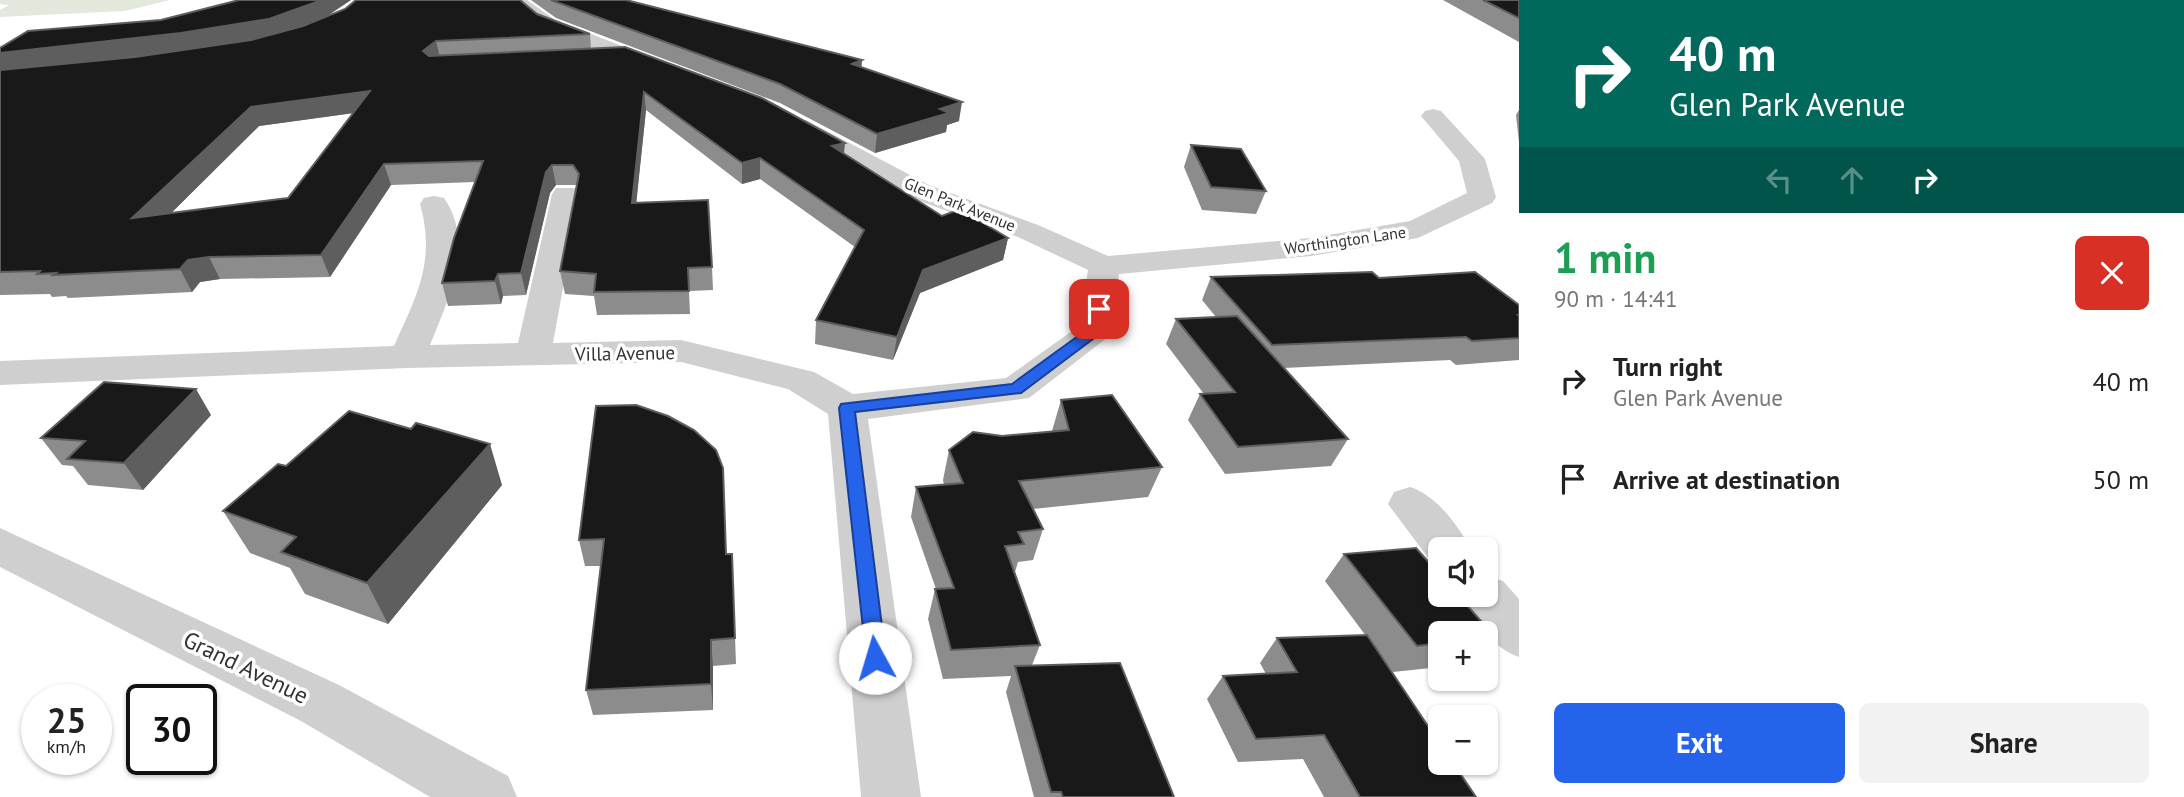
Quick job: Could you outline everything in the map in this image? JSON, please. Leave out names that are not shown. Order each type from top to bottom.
[{"type":"street","points":[[516,0],[548,24],[682,76]]},
{"type":"street","points":[[576,60],[631,57]]},
{"type":"street","name":"Worthington Lane","points":[[1104,266],[1311,247],[1418,229],[1482,197],[1472,159],[1433,116]]},
{"type":"street","name":"Glen Park Avenue","points":[[783,117],[919,191],[1028,231],[1104,266]]},
{"type":"street","points":[[533,355],[566,194]]},
{"type":"street","points":[[407,357],[436,283],[442,258],[443,231],[433,204]]},
{"type":"street","points":[[891,797],[847,408],[1016,389],[1096,330],[1104,266]]},
{"type":"street","name":"Villa Avenue","points":[[0,373],[407,357],[681,351],[801,380],[847,408]]},
{"type":"street","points":[[1410,504],[1437,537]]},
{"type":"street","name":"Grand Avenue","points":[[0,546],[320,703],[487,797]]},
{"type":"street","points":[[1496,607],[1519,635]]},
{"type":"shaded area","points":[[0,0],[170,0],[125,11],[0,17],[0,10],[9,5],[0,4]]},
{"type":"building","points":[[239,0],[322,0],[269,19],[181,33],[0,53],[0,48],[28,31],[161,20]]},
{"type":"building","points":[[356,0],[520,0],[537,14],[590,34],[436,41],[423,51],[429,56],[625,47],[762,98],[845,143],[832,146],[942,216],[960,209],[1008,238],[923,270],[897,337],[816,320],[864,230],[760,158],[742,163],[644,92],[632,203],[708,200],[712,267],[688,268],[689,291],[594,292],[596,274],[560,271],[579,174],[573,165],[552,165],[546,172],[521,273],[498,274],[495,281],[442,283],[454,238],[483,161],[384,164],[321,255],[209,257],[188,260],[180,269],[53,275],[56,273],[0,272],[0,70],[135,57],[251,40],[303,26],[345,9]],"holes":[[[370,91],[288,198],[132,218],[251,107]]]},
{"type":"building","points":[[551,0],[626,0],[862,60],[852,64],[962,102],[940,109],[949,113],[877,134],[780,84]]},
{"type":"building","points":[[1483,0],[1519,0],[1519,18]]},
{"type":"building","points":[[1191,145],[1241,149],[1266,191],[1211,187]]},
{"type":"building","points":[[1372,272],[1379,278],[1475,272],[1519,305],[1519,338],[1472,341],[1466,337],[1272,345],[1211,277]]},
{"type":"building","points":[[1237,316],[1348,439],[1238,447],[1200,394],[1235,392],[1176,319]]},
{"type":"building","points":[[104,382],[196,389],[124,463],[67,459],[85,441],[41,438]]},
{"type":"building","points":[[1112,395],[1162,467],[1019,481],[1043,529],[1018,532],[1024,544],[1005,546],[1040,645],[951,650],[935,589],[954,588],[916,487],[963,483],[949,450],[973,432],[1002,436],[1069,430],[1061,400]]},
{"type":"building","points":[[636,405],[668,416],[694,430],[716,450],[723,468],[726,554],[732,554],[735,638],[711,640],[711,684],[586,690],[604,539],[579,540],[596,406]]},
{"type":"building","points":[[349,411],[411,429],[416,423],[490,444],[367,583],[281,552],[296,537],[223,511],[278,464],[286,466]]},
{"type":"building","points":[[1416,548],[1428,562],[1428,607],[1469,607],[1481,621],[1428,621],[1428,645],[1417,646],[1344,554]]},
{"type":"building","points":[[1367,635],[1428,726],[1428,775],[1461,775],[1476,797],[1360,797],[1324,735],[1256,739],[1223,676],[1297,672],[1277,638]]},
{"type":"building","points":[[1120,663],[1174,797],[1063,797],[1061,792],[1051,792],[1015,666]]},
{"type":"route","points":[[875,658],[847,408],[1016,389],[1096,330],[1099,309]]}]
